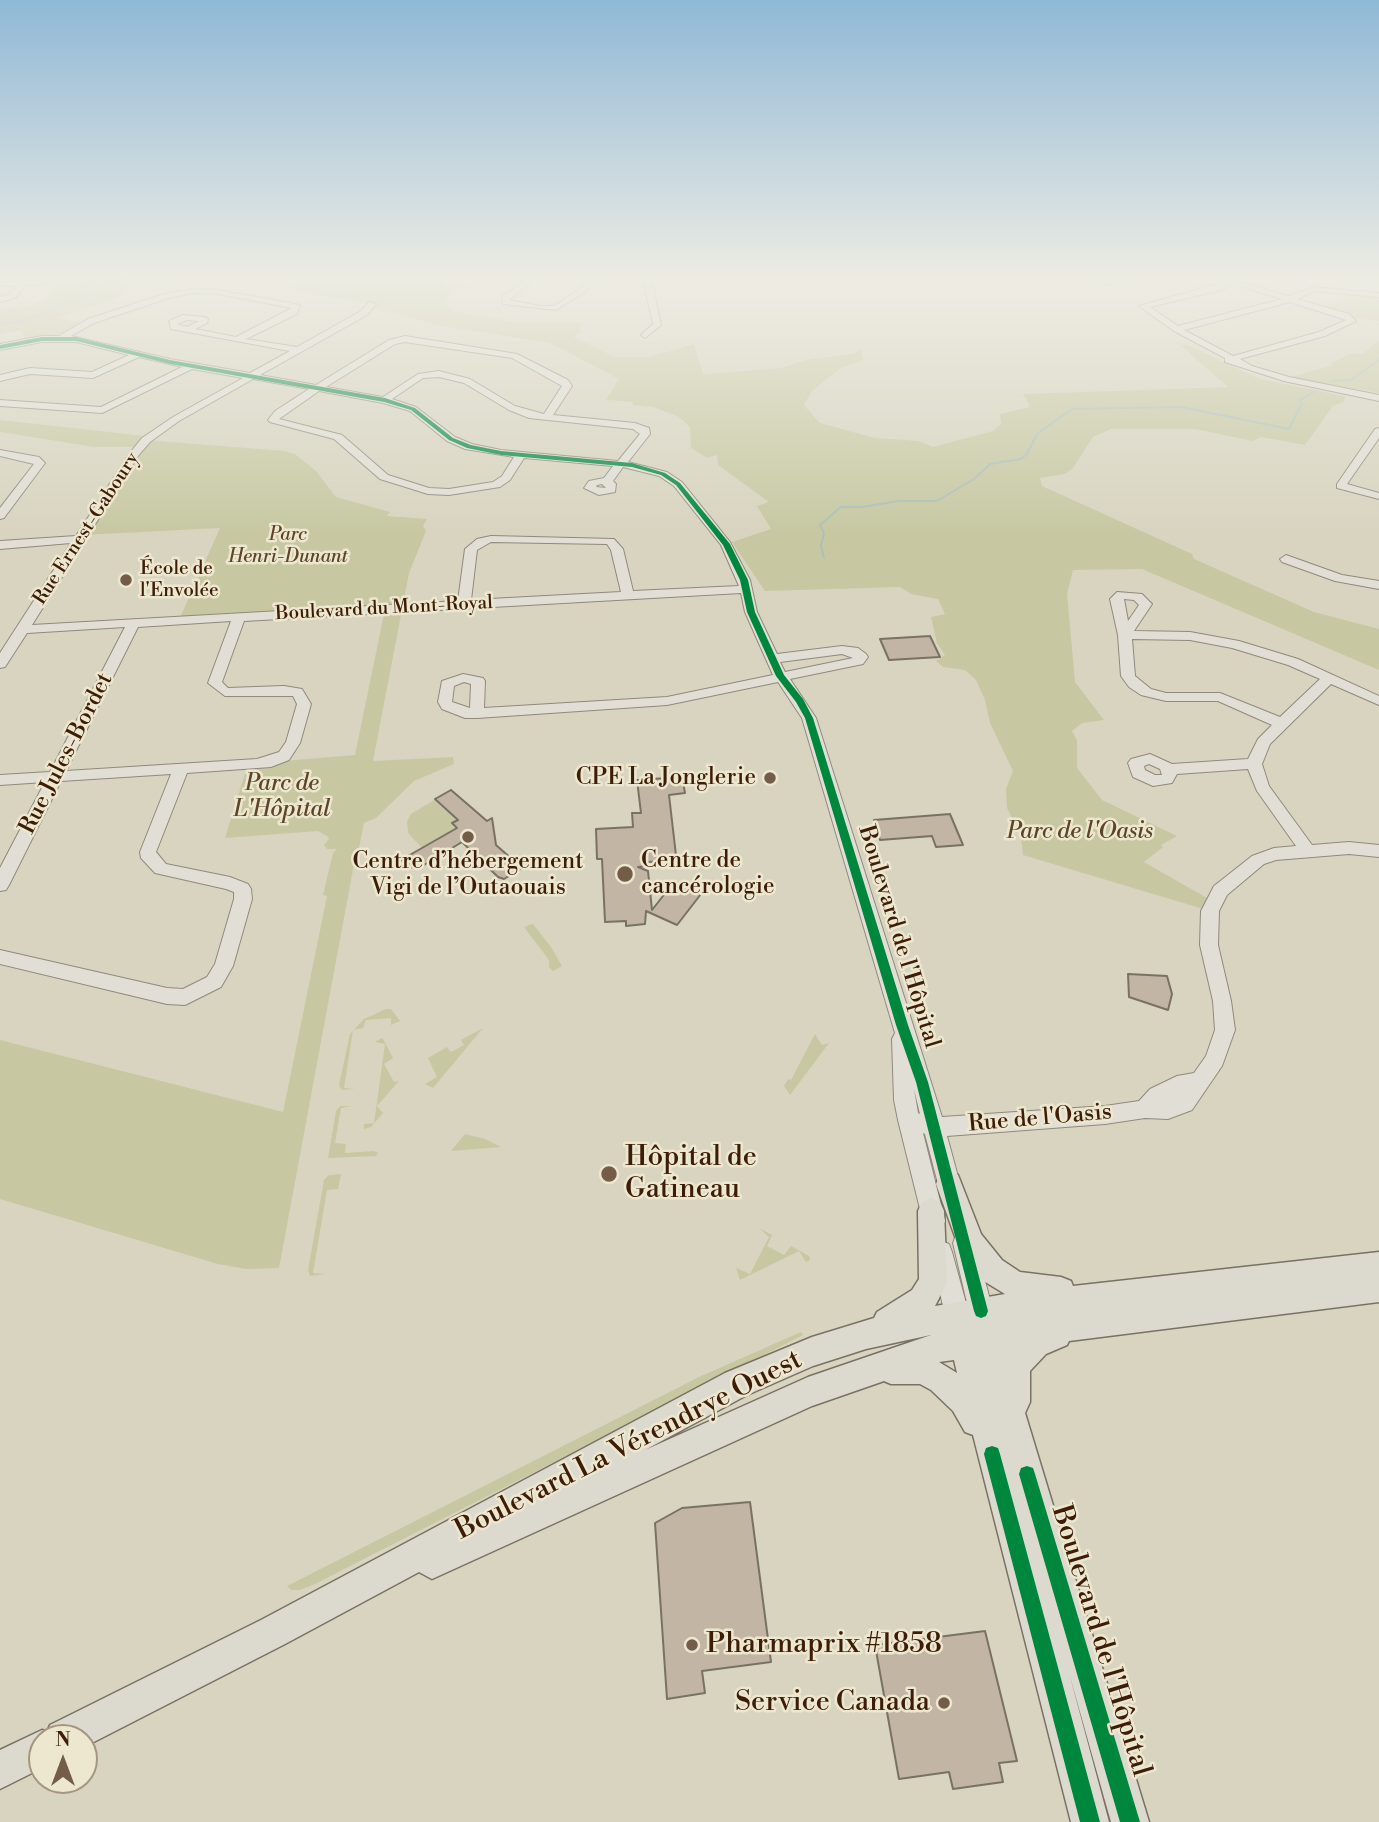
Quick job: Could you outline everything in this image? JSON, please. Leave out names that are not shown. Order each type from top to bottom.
[{"type":"main road","points":[[950,1184],[971,1243],[985,1263],[1000,1276],[1027,1288],[1107,1308]]},
{"type":"main road","points":[[866,1334],[914,1307],[929,1292],[934,1273],[931,1210]]},
{"type":"main road","name":"Boulevard La Vérendrye Ouest","points":[[91,1724],[273,1632],[736,1384],[801,1356],[866,1334],[972,1326],[1379,1266]]},
{"type":"main road","name":"Boulevard La Vérendrye Ouest","points":[[1107,1308],[1379,1288]]},
{"type":"main road","points":[[1027,1474],[1013,1389],[1017,1363],[1036,1343],[1107,1308]]},
{"type":"main road","name":"Boulevard La Vérendrye Ouest","points":[[273,1632],[843,1378],[937,1348],[972,1326]]},
{"type":"main road","name":"Boulevard de l'Hôpital","points":[[972,1326],[992,1454],[1090,1822]]},
{"type":"main road","name":"Boulevard de l'Hôpital","points":[[972,1326],[1027,1474],[1130,1822]]},
{"type":"main road","points":[[843,1378],[909,1368],[932,1373],[949,1384],[964,1400],[992,1454]]},
{"type":"main road","points":[[0,1770],[28,1755]]},
{"type":"street","points":[[0,379],[30,371],[93,375],[117,364]]},
{"type":"street","name":"Boulevard de l'Hôpital","points":[[181,364],[385,400],[413,409],[463,445],[482,451],[622,464],[655,471],[678,484],[726,544],[744,580],[751,612],[780,676],[800,701],[812,726],[935,1127],[950,1184],[972,1326]]},
{"type":"street","name":"Rue Ernest-Gaboury","points":[[0,664],[134,454],[149,437],[272,364]]},
{"type":"street","points":[[357,364],[278,412],[273,420],[338,437],[394,482],[439,492],[491,486],[504,480],[521,455]]},
{"type":"street","points":[[530,364],[567,383],[546,418]]},
{"type":"street","points":[[1240,364],[1271,375],[1379,398]]},
{"type":"street","points":[[0,403],[102,410],[190,366]]},
{"type":"street","points":[[385,400],[421,376],[443,375],[467,381],[521,412],[546,418],[643,428],[645,434],[606,482]]},
{"type":"street","points":[[1379,430],[1341,486],[1379,496]]},
{"type":"street","points":[[0,453],[35,459],[40,463],[0,516]]},
{"type":"street","points":[[0,545],[80,539]]},
{"type":"street","points":[[464,604],[471,549],[476,543],[491,539],[610,541],[617,549],[628,595]]},
{"type":"street","points":[[1286,559],[1339,578],[1379,585]]},
{"type":"street","name":"Boulevard du Mont-Royal","points":[[23,629],[745,589]]},
{"type":"street","points":[[0,780],[271,762],[284,756],[292,746],[304,704],[300,694],[285,690],[231,693],[216,687],[216,679],[239,617]]},
{"type":"street","name":"Rue Jules-Bordet","points":[[0,884],[134,622]]},
{"type":"street","points":[[1281,723],[1220,697],[1166,697],[1146,692],[1128,676],[1125,635],[1190,636],[1227,642],[1278,657],[1379,701]]},
{"type":"street","points":[[477,713],[678,699],[858,661],[861,657],[853,651],[842,650],[773,659]]},
{"type":"street","points":[[1307,850],[1262,787],[1254,764],[1260,747],[1281,723],[1328,679]]},
{"type":"street","points":[[1169,769],[1254,764]]},
{"type":"street","points":[[0,957],[166,996],[185,997],[214,982],[224,965],[243,899],[242,888],[230,883],[161,869],[149,858],[151,845],[181,769]]},
{"type":"street","name":"Rue de l'Oasis","points":[[935,1127],[1176,1108],[1190,1099],[1216,1060],[1225,1030],[1222,1001],[1209,945],[1210,911],[1226,884],[1264,857],[1307,850],[1358,848],[1379,851]]},
{"type":"street","name":"Boulevard de l'Hôpital","points":[[902,1025],[901,1080],[910,1129],[931,1210],[972,1326]]},
{"type":"street","points":[[910,1129],[935,1127]]},
{"type":"green space","name":"Parc de l'Oasis","points":[[590,364],[700,364],[703,374],[782,368],[793,364],[852,364],[841,368],[812,391],[804,405],[820,423],[875,438],[919,441],[933,447],[993,431],[1001,424],[1000,414],[1030,407],[1023,394],[1228,387],[1202,364],[1228,364],[1260,379],[1345,396],[1344,402],[1333,406],[1305,445],[1261,437],[1252,441],[1196,429],[1111,429],[1093,437],[1073,468],[1065,474],[1040,478],[1042,486],[1192,554],[1194,559],[1314,612],[1379,629],[1379,670],[1142,569],[1073,570],[1067,594],[1075,682],[1104,720],[1082,723],[1072,731],[1077,740],[1077,768],[1102,800],[1177,836],[1161,845],[1163,847],[1144,862],[1214,902],[1210,911],[1023,855],[1021,836],[1007,808],[1006,789],[1013,771],[990,723],[985,700],[976,680],[965,670],[943,667],[936,661],[945,655],[937,643],[931,617],[945,614],[938,599],[911,594],[900,587],[765,591],[732,542],[771,529],[757,506],[769,502],[718,465],[717,455],[707,458],[691,448],[690,427],[679,417],[653,407],[633,405],[633,402],[606,400],[619,379]]},
{"type":"green space","points":[[1379,364],[1379,393],[1291,377],[1333,365]]},
{"type":"green space","points":[[0,420],[144,436],[133,447],[94,447],[0,432]]},
{"type":"green space","points":[[146,440],[295,454],[316,471],[336,497],[390,512],[387,516],[427,519],[423,526],[426,531],[409,573],[373,761],[453,757],[454,764],[414,781],[376,818],[364,823],[357,848],[279,1268],[246,1269],[218,1264],[0,1199],[0,1040],[283,1112],[327,896],[323,895],[333,853],[337,849],[327,849],[324,845],[329,839],[318,831],[225,838],[248,764],[355,755],[385,609],[179,620],[220,528],[83,535]]},
{"type":"green space","points":[[436,799],[458,820],[457,828],[422,848],[408,833],[407,821],[411,814]]},
{"type":"green space","points":[[533,924],[562,966],[553,971],[549,967],[549,960],[524,927]]},
{"type":"green space","points":[[386,1009],[391,1009],[400,1021],[391,1025],[391,1018],[366,1020],[363,1028],[354,1030],[364,1019]]},
{"type":"green space","points":[[483,1028],[433,1088],[425,1084],[437,1077],[428,1058],[447,1047],[451,1052],[464,1045],[461,1040]]},
{"type":"green space","points":[[353,1031],[344,1088],[355,1089],[342,1090],[339,1085],[350,1034]]},
{"type":"green space","points":[[815,1034],[822,1045],[829,1043],[790,1095],[784,1086],[788,1079],[791,1080]]},
{"type":"green space","points":[[382,1038],[393,1058],[384,1064],[394,1082],[399,1081],[377,1106],[383,1113],[371,1127],[364,1129],[364,1124],[374,1123],[385,1044],[375,1042]]},
{"type":"green space","points":[[340,1106],[352,1106],[341,1108],[335,1143],[346,1144],[345,1153],[374,1151],[378,1153],[376,1156],[328,1158],[336,1111]]},
{"type":"green space","points":[[465,1134],[485,1139],[501,1147],[451,1151]]},
{"type":"green space","points":[[341,1174],[338,1189],[327,1190],[313,1273],[326,1274],[310,1276],[308,1270],[324,1180],[329,1175]]},
{"type":"green space","points":[[759,1228],[772,1235],[767,1246],[784,1255],[791,1246],[809,1256],[810,1260],[806,1262],[799,1251],[740,1280],[736,1268],[750,1274],[769,1237]]},
{"type":"green space","points":[[801,1332],[803,1335],[315,1584],[300,1590],[291,1590],[287,1586],[699,1377]]},
{"type":"building","points":[[930,636],[940,657],[889,660],[880,639]]},
{"type":"building","name":"Centre de cancérologie","points":[[682,777],[685,793],[669,795],[677,864],[667,865],[666,861],[647,862],[647,866],[638,867],[648,871],[652,910],[674,882],[701,894],[677,925],[646,911],[645,924],[626,926],[626,921],[605,922],[602,859],[597,859],[596,829],[633,827],[632,813],[641,813],[637,780]]},
{"type":"building","name":"Centre d’hébergement Vigi de l’Outaouais","points":[[451,790],[487,821],[492,818],[496,845],[522,868],[504,879],[498,877],[462,842],[419,868],[416,865],[410,868],[401,860],[457,828],[452,823],[458,820],[435,799]]},
{"type":"building","points":[[950,814],[963,845],[936,847],[932,836],[880,840],[874,820]]},
{"type":"building","points":[[1128,974],[1167,976],[1172,994],[1168,1010],[1129,997]]},
{"type":"building","points":[[750,1502],[771,1662],[702,1671],[705,1693],[667,1699],[655,1523],[682,1508]]},
{"type":"building","name":"Service Canada","points":[[985,1631],[1017,1761],[999,1763],[1003,1782],[953,1789],[949,1772],[899,1779],[875,1645]]},
{"type":"waterway","points":[[1331,381],[1351,380],[1373,364]]},
{"type":"waterway","points":[[824,558],[821,546],[824,533],[820,525],[841,507],[862,507],[899,501],[937,501],[974,479],[990,464],[1021,459],[1027,454],[1037,434],[1072,409],[1181,407],[1289,429],[1302,403],[1300,400],[1315,391]]},
{"type":"cycle path","points":[[181,364],[385,400],[413,409],[451,439],[469,447],[501,453],[632,465],[663,474],[678,484],[726,544],[744,580],[751,612],[780,676],[800,701],[809,718],[902,1025],[922,1082],[981,1311]]},
{"type":"cycle path","points":[[992,1454],[1090,1822]]},
{"type":"cycle path","points":[[1027,1474],[1130,1822]]},
{"type":"place","name":"École de l'Envolée","points":[[126,580]]},
{"type":"place","name":"CPE La Jonglerie","points":[[770,778]]},
{"type":"place","name":"Centre d’hébergement Vigi de l’Outaouais","points":[[468,837]]},
{"type":"place","name":"Centre de cancérologie","points":[[625,874]]},
{"type":"place","name":"Hôpital de Gatineau","points":[[609,1174]]},
{"type":"place","name":"Pharmaprix #1858","points":[[692,1645]]},
{"type":"place","name":"Service Canada","points":[[944,1703]]},
{"type":"park label","name":"Parc Henri-Dunant","points":[[288,546]]},
{"type":"park label","name":"Parc de L'Hôpital","points":[[282,797]]}]
